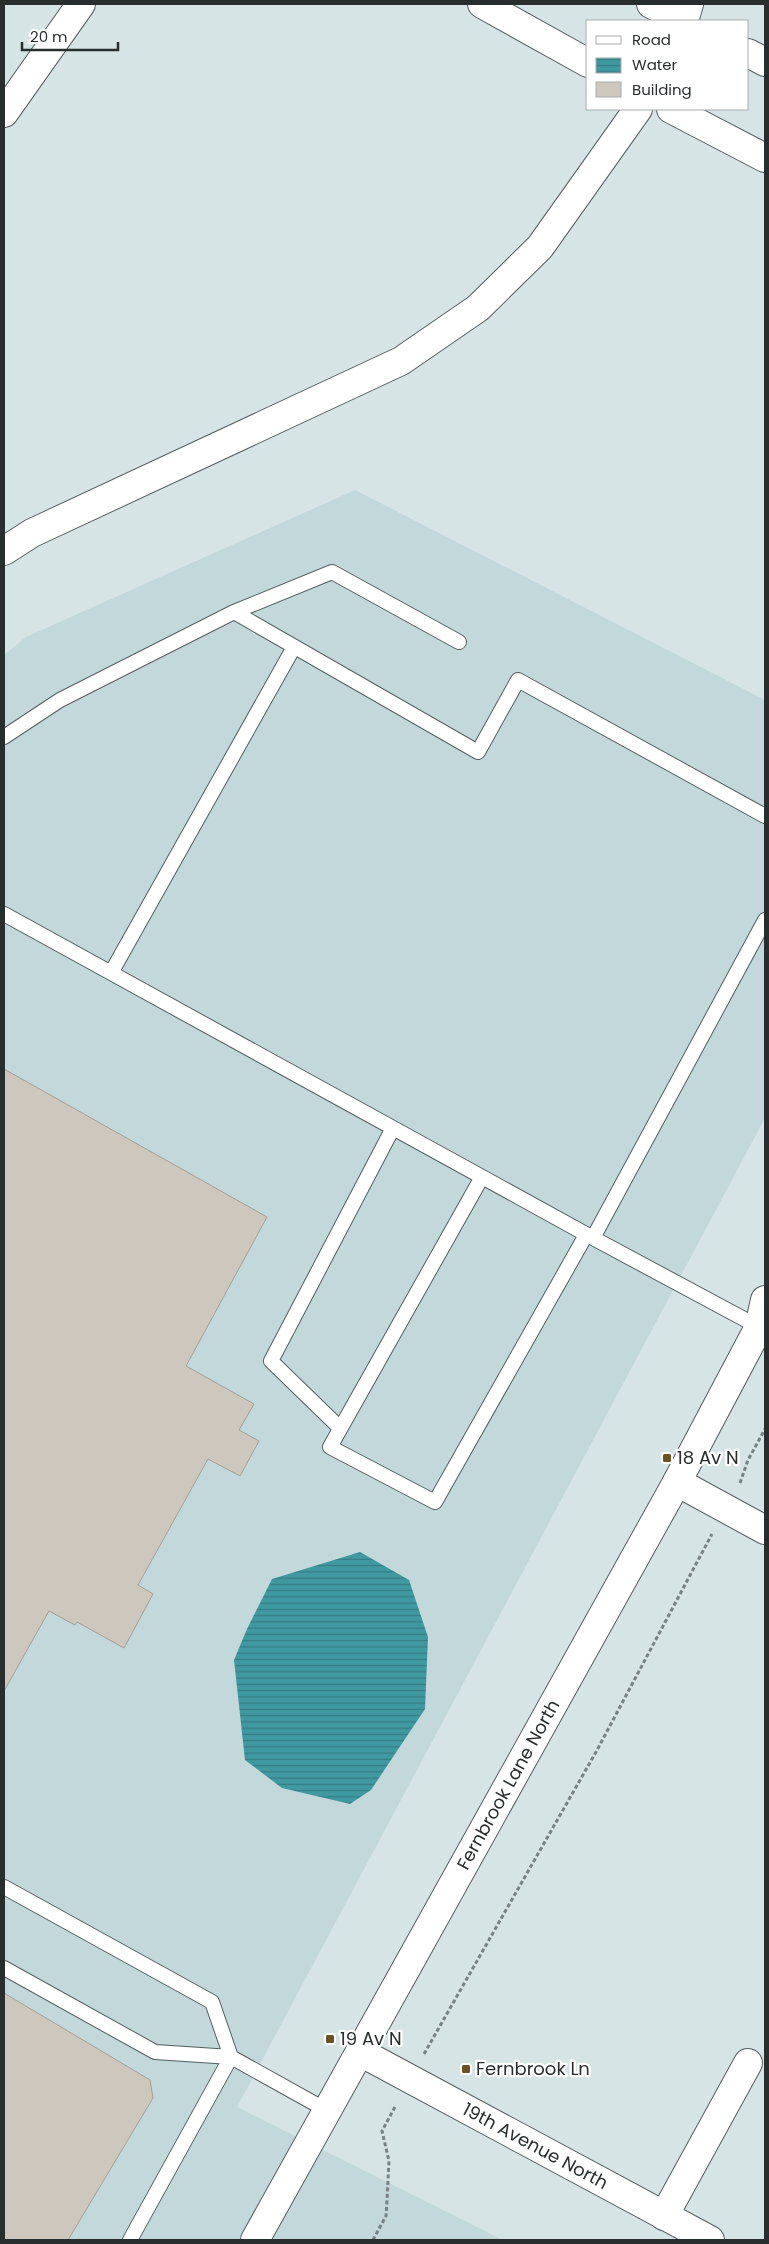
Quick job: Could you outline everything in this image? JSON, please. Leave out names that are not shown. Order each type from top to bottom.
[{"type":"main road","points":[[4,113],[81,4]]},
{"type":"main road","points":[[482,4],[586,62]]},
{"type":"main road","points":[[652,4],[682,20]]},
{"type":"main road","points":[[684,20],[689,4]]},
{"type":"main road","points":[[749,54],[765,62]]},
{"type":"main road","points":[[4,551],[32,533],[401,361],[478,308],[540,247],[637,110]]},
{"type":"main road","points":[[673,110],[765,158]]},
{"type":"main road","name":"Fernbrook Lane North","points":[[255,2240],[677,1482],[762,1324],[765,1300]]},
{"type":"main road","points":[[677,1482],[765,1530]]},
{"type":"main road","name":"19th Avenue North","points":[[360,2052],[710,2240]]},
{"type":"main road","points":[[664,2216],[748,2063]]},
{"type":"lane","points":[[4,737],[60,700],[234,612],[332,572],[459,642]]},
{"type":"lane","points":[[234,612],[478,752],[518,680],[765,816]]},
{"type":"lane","points":[[111,973],[294,647]]},
{"type":"lane","points":[[4,914],[590,1237],[762,1324]]},
{"type":"lane","points":[[482,1177],[330,1447],[435,1502],[590,1237],[765,920]]},
{"type":"lane","points":[[340,1428],[271,1361],[392,1128]]},
{"type":"lane","points":[[4,1887],[212,2002],[231,2057],[130,2240]]},
{"type":"lane","points":[[4,1968],[155,2052],[231,2057],[328,2111]]},
{"type":"path","points":[[373,2240],[386,2216],[389,2161],[382,2131],[596,1752],[741,1482],[748,1460],[765,1429]]},
{"type":"shaded area","points":[[355,490],[765,700],[765,1118],[237,2107],[503,2240],[4,2240],[4,655],[26,637]]},
{"type":"water","points":[[360,1552],[409,1580],[428,1637],[425,1709],[371,1790],[350,1804],[282,1788],[245,1760],[234,1660],[272,1579]]},
{"type":"building","points":[[4,1069],[267,1217],[186,1366],[254,1404],[239,1430],[259,1441],[240,1476],[208,1459],[138,1585],[153,1594],[124,1648],[77,1622],[75,1625],[49,1611],[4,1691]]},
{"type":"building","points":[[4,1993],[150,2080],[153,2098],[68,2240],[4,2240]]},
{"type":"place","name":"18 Av N","points":[[667,1458]]},
{"type":"place","name":"19 Av N","points":[[330,2039]]},
{"type":"place","name":"Fernbrook Ln","points":[[466,2069]]}]
